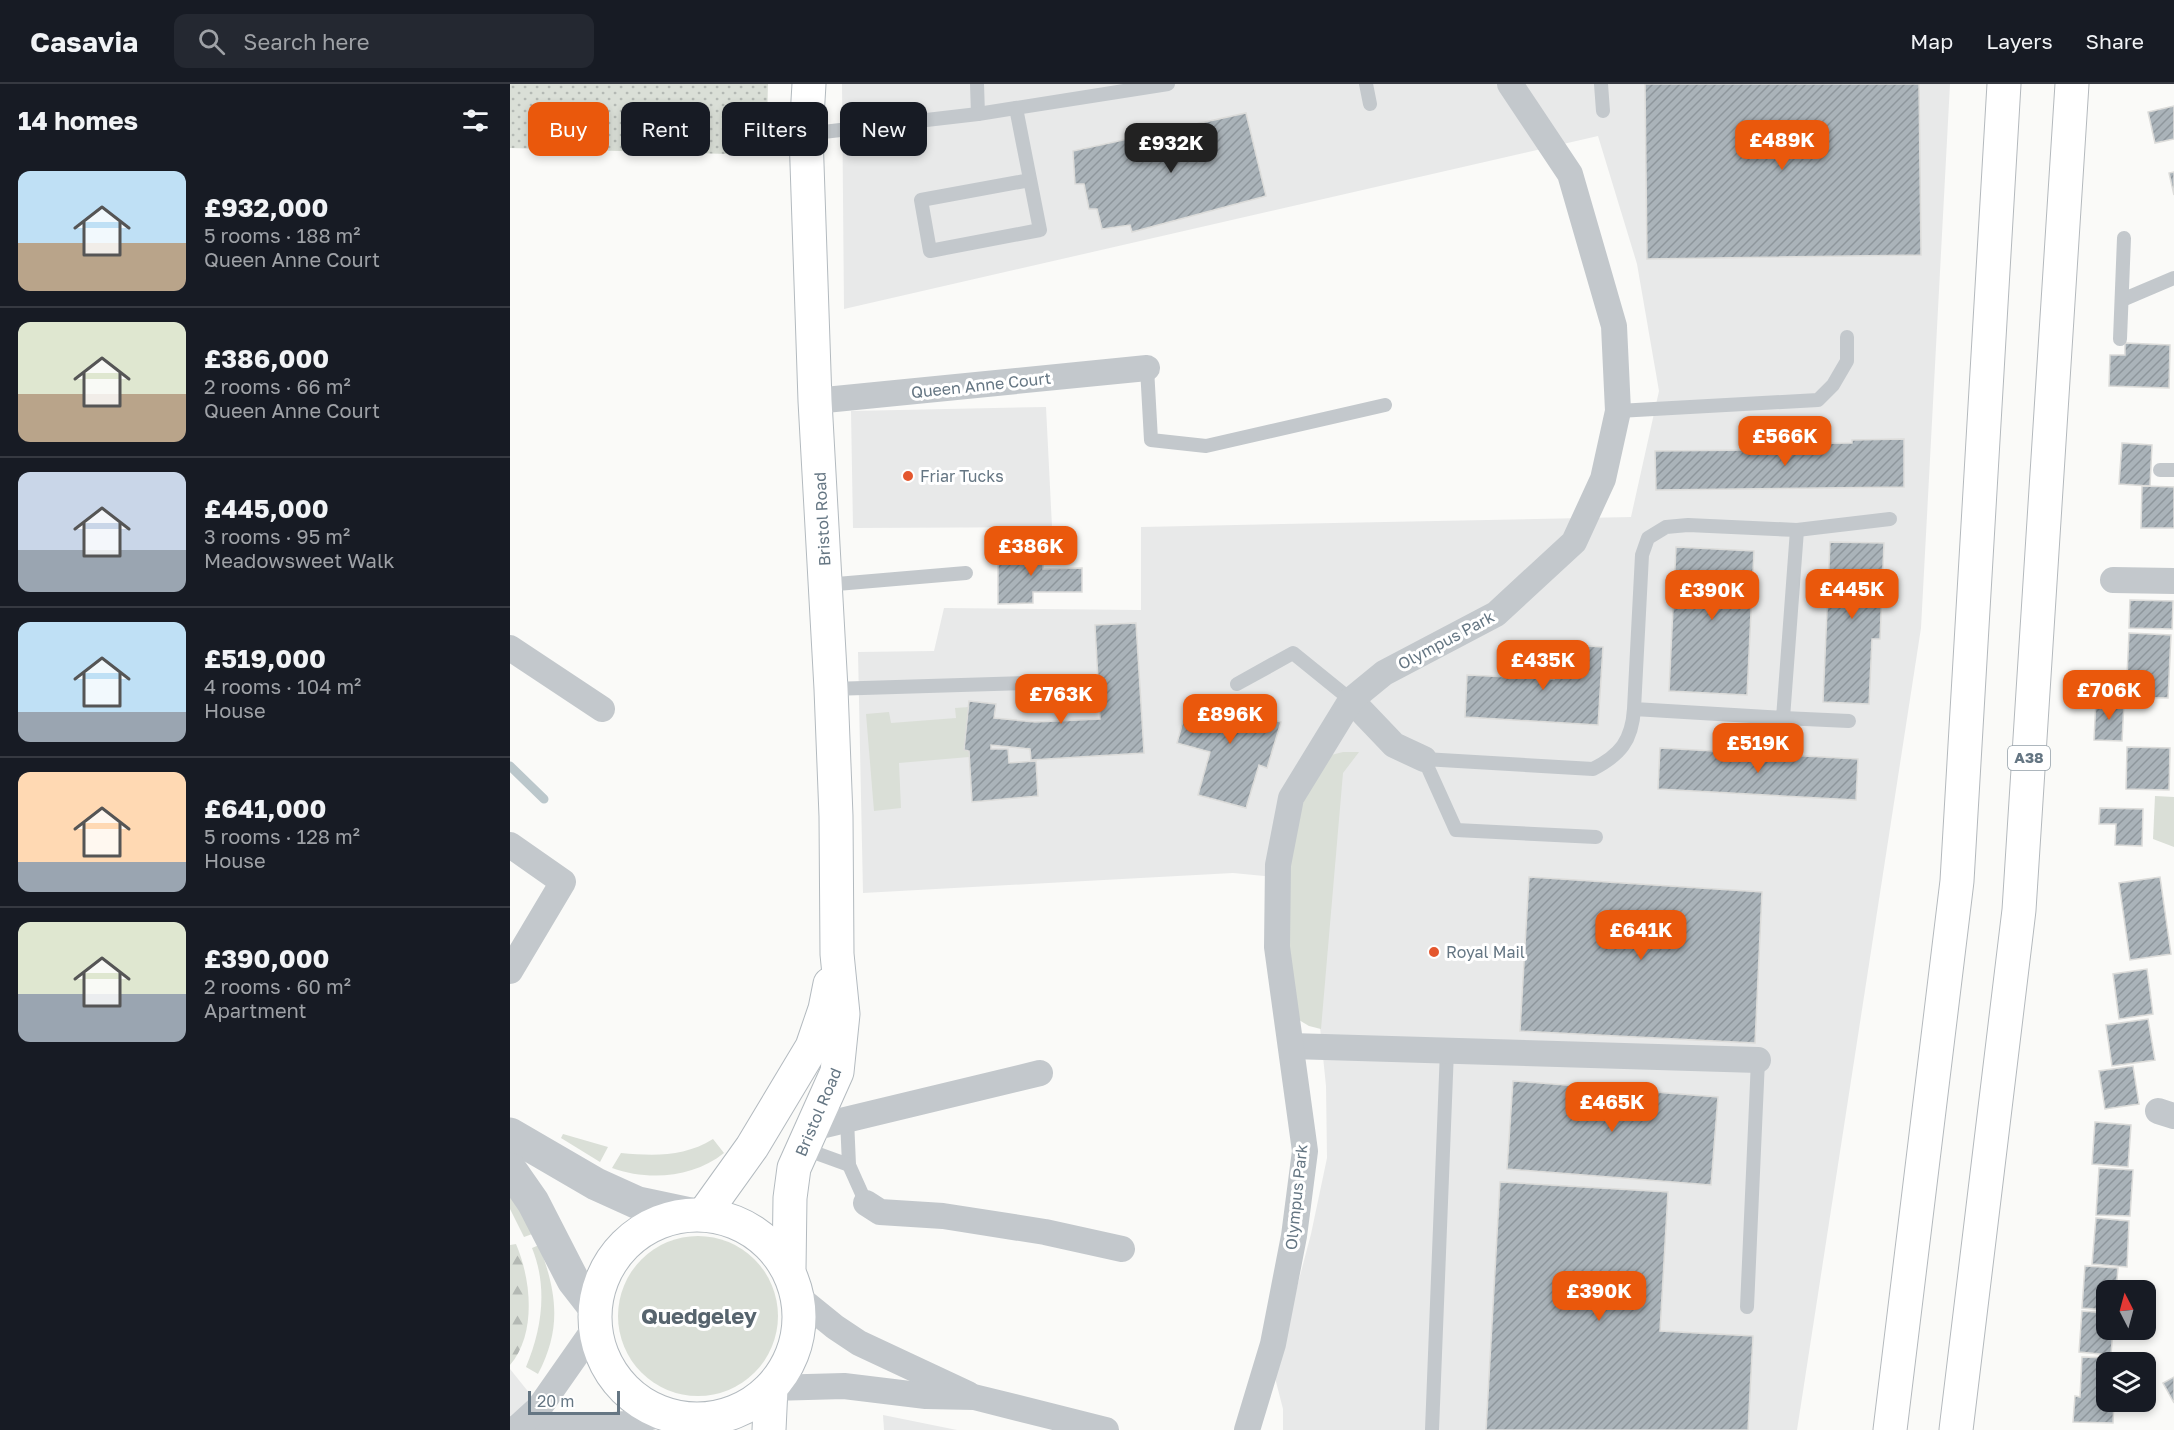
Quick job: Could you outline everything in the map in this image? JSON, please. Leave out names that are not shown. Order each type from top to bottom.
[{"type":"main road","name":"Bristol Road","points":[[808,102],[809,84]]},
{"type":"main road","points":[[1890,1430],[1957,881],[2004,84]]},
{"type":"main road","name":"A38","points":[[1956,1430],[2019,909],[2073,84]]},
{"type":"main road","name":"Bristol Road","points":[[793,1283],[790,1198],[794,1168],[837,1072],[843,1014],[837,954],[836,816],[815,402],[807,156]]},
{"type":"main road","name":"Bristol Road","points":[[697,1214],[752,1147],[812,1047],[825,1009],[837,954]]},
{"type":"main road","points":[[697,1214],[718,1216],[753,1230],[770,1244],[793,1283],[800,1325],[796,1344],[782,1374],[771,1388],[742,1409],[716,1418],[682,1421],[628,1393],[608,1369],[597,1340],[594,1318],[600,1282],[611,1261],[624,1245],[651,1225],[664,1220],[697,1214]]},
{"type":"main road","points":[[769,1430],[771,1388]]},
{"type":"street","name":"Olympus Park","points":[[1247,1430],[1273,1344],[1294,1236],[1305,1150],[1277,947],[1278,866],[1291,798],[1351,700],[1384,673],[1496,614],[1574,542],[1603,479],[1618,411],[1614,326],[1570,174],[1510,84]]},
{"type":"street","name":"Queen Anne Court","points":[[815,402],[1147,368]]},
{"type":"street","points":[[2113,580],[2174,581]]},
{"type":"street","points":[[510,648],[602,709]]},
{"type":"street","points":[[1351,700],[1394,745],[1424,759]]},
{"type":"street","points":[[510,845],[563,882],[510,971]]},
{"type":"street","points":[[1291,1046],[1758,1060]]},
{"type":"street","points":[[807,1138],[847,1119],[1040,1073]]},
{"type":"street","points":[[510,1134],[596,1184],[638,1203],[697,1214]]},
{"type":"street","points":[[510,1169],[533,1202],[594,1318],[539,1408],[514,1427]]},
{"type":"street","points":[[866,1203],[880,1212],[943,1216],[1045,1232],[1122,1249]]},
{"type":"street","points":[[793,1283],[835,1327],[859,1343],[974,1397]]},
{"type":"street","points":[[771,1388],[844,1386],[926,1396],[974,1397],[1106,1430]]},
{"type":"street","points":[[514,1427],[579,1428],[682,1421]]},
{"type":"lane","points":[[977,84],[978,114]]},
{"type":"lane","points":[[828,131],[978,114],[1168,84]]},
{"type":"lane","points":[[1366,84],[1370,105]]},
{"type":"lane","points":[[1600,84],[1603,111]]},
{"type":"lane","points":[[1016,108],[1040,230],[930,251],[921,200],[1029,180]]},
{"type":"lane","points":[[2120,339],[2124,238]]},
{"type":"lane","points":[[2122,300],[2174,278]]},
{"type":"lane","points":[[1618,411],[1818,400],[1833,385],[1846,361],[1847,337]]},
{"type":"lane","points":[[1147,368],[1151,440],[1206,446],[1385,405]]},
{"type":"lane","points":[[1596,837],[1456,830],[1424,759],[1593,769],[1613,759],[1627,739],[1633,723],[1642,555],[1648,538],[1666,527],[1688,525],[1797,530],[1890,519]]},
{"type":"lane","points":[[1783,717],[1797,530]]},
{"type":"lane","points":[[825,585],[966,573]]},
{"type":"lane","points":[[1237,684],[1293,653],[1351,700]]},
{"type":"lane","points":[[831,689],[1055,682]]},
{"type":"lane","points":[[1634,709],[1850,721]]},
{"type":"lane","points":[[1432,1430],[1447,1050]]},
{"type":"lane","points":[[1747,1307],[1758,1060]]},
{"type":"lane","points":[[847,1119],[849,1165],[866,1203]]},
{"type":"lane","points":[[807,1138],[849,1165]]},
{"type":"shaded area","points":[[842,84],[1950,84],[1921,628],[1797,1430],[1283,1430],[1283,1409],[1274,1374],[1311,1234],[1327,1158],[1326,1086],[1305,880],[1233,873],[863,893],[858,652],[934,651],[944,608],[1141,610],[1141,527],[1631,517],[1659,391],[1637,264],[1598,136],[844,309],[843,156],[927,156],[927,102],[842,102]]},
{"type":"shaded area","points":[[1046,407],[1052,527],[853,528],[851,411]]},
{"type":"shaded area","points":[[510,1369],[559,1430],[510,1430]]},
{"type":"shaded area","points":[[883,1415],[957,1430],[884,1430]]},
{"type":"green space","points":[[510,84],[768,84],[767,102],[722,102],[722,154],[710,153],[710,102],[621,102],[621,151],[609,151],[609,102],[528,102],[528,148],[510,148]]},
{"type":"green space","points":[[969,707],[969,757],[899,763],[901,808],[874,811],[866,714],[889,712],[891,723],[956,718],[955,708]]},
{"type":"green space","points":[[1359,752],[1343,773],[1321,1029],[1309,1026],[1294,1017],[1283,942],[1292,833],[1309,787],[1331,755]]},
{"type":"green space","points":[[2155,796],[2174,797],[2174,847],[2153,839]]},
{"type":"green space","points":[[563,1134],[608,1147],[600,1162],[561,1138]]},
{"type":"green space","points":[[713,1139],[724,1153],[698,1168],[655,1176],[612,1168],[621,1153],[668,1154],[691,1149]]},
{"type":"green space","points":[[510,1191],[535,1233],[524,1237],[510,1209]]},
{"type":"green space","points":[[698,1236],[714,1237],[729,1242],[743,1249],[755,1259],[765,1271],[772,1285],[777,1300],[777,1332],[772,1347],[765,1361],[755,1373],[743,1383],[729,1390],[714,1395],[698,1396],[682,1395],[667,1390],[653,1383],[641,1373],[631,1361],[624,1347],[619,1332],[618,1316],[619,1300],[624,1285],[631,1271],[641,1259],[653,1249],[667,1242],[682,1237]]},
{"type":"green space","points":[[516,1244],[525,1273],[529,1306],[524,1338],[519,1352],[510,1365],[510,1245]]},
{"type":"green space","points":[[539,1245],[553,1295],[554,1326],[546,1357],[538,1374],[526,1367],[536,1338],[541,1308],[540,1278],[532,1248]]},
{"type":"building","points":[[1645,84],[1919,84],[1921,255],[1647,259]]},
{"type":"building","points":[[2174,106],[2174,139],[2155,143],[2148,112]]},
{"type":"building","points":[[1246,113],[1266,196],[1132,232],[1130,225],[1102,229],[1097,209],[1089,209],[1084,184],[1075,184],[1073,151]]},
{"type":"building","points":[[2174,172],[2174,195],[2169,173]]},
{"type":"building","points":[[2125,343],[2170,345],[2169,388],[2109,386],[2110,355],[2125,355]]},
{"type":"building","points":[[1904,439],[1904,487],[1656,490],[1655,451],[1754,450],[1754,444],[1852,443],[1852,440]]},
{"type":"building","points":[[2122,443],[2152,445],[2150,486],[2119,484]]},
{"type":"building","points":[[2142,486],[2174,487],[2174,528],[2141,528]]},
{"type":"building","points":[[1830,542],[1884,543],[1880,639],[1872,639],[1869,704],[1823,702]]},
{"type":"building","points":[[1676,547],[1754,551],[1747,695],[1669,691]]},
{"type":"building","points":[[998,548],[1033,548],[1033,561],[1043,561],[1043,569],[1082,568],[1082,592],[1033,592],[1033,603],[998,604]]},
{"type":"building","points":[[2130,600],[2173,601],[2172,629],[2129,628]]},
{"type":"building","points":[[1136,623],[1144,753],[1031,760],[1030,749],[991,745],[991,749],[1008,749],[1009,763],[1036,761],[1038,796],[972,802],[969,751],[964,750],[969,701],[996,704],[994,718],[1035,722],[1100,719],[1095,625]]},
{"type":"building","points":[[2129,633],[2171,635],[2168,698],[2126,697]]},
{"type":"building","points":[[1556,644],[1603,647],[1598,725],[1465,717],[1467,675],[1554,679]]},
{"type":"building","points":[[1190,696],[1225,706],[1227,696],[1273,710],[1270,719],[1281,722],[1267,768],[1259,765],[1246,808],[1198,795],[1210,752],[1177,743]]},
{"type":"building","points":[[2096,700],[2124,702],[2122,741],[2094,740]]},
{"type":"building","points":[[2127,747],[2170,748],[2169,790],[2126,789]]},
{"type":"building","points":[[1660,748],[1858,759],[1856,800],[1658,789]]},
{"type":"building","points":[[2100,808],[2143,809],[2142,846],[2115,845],[2116,824],[2099,824]]},
{"type":"building","points":[[1529,877],[1762,892],[1755,1043],[1520,1031]]},
{"type":"building","points":[[2160,877],[2171,954],[2130,960],[2119,883]]},
{"type":"building","points":[[2147,969],[2153,1014],[2119,1019],[2113,974]]},
{"type":"building","points":[[2148,1019],[2155,1060],[2112,1066],[2106,1025]]},
{"type":"building","points":[[2133,1066],[2139,1104],[2105,1109],[2099,1071]]},
{"type":"building","points":[[1513,1081],[1718,1097],[1711,1185],[1507,1169]]},
{"type":"building","points":[[2095,1122],[2131,1125],[2128,1167],[2092,1164]]},
{"type":"building","points":[[2099,1168],[2133,1170],[2130,1216],[2096,1215]]},
{"type":"building","points":[[1500,1182],[1668,1192],[1660,1331],[1753,1336],[1748,1430],[1486,1430]]},
{"type":"building","points":[[2096,1218],[2129,1221],[2127,1267],[2092,1264]]},
{"type":"building","points":[[2085,1266],[2118,1268],[2117,1280],[2096,1280],[2096,1309],[2082,1308]]},
{"type":"building","points":[[2082,1311],[2096,1312],[2096,1340],[2112,1340],[2111,1352],[2079,1352]]},
{"type":"building","points":[[2082,1357],[2096,1358],[2096,1412],[2114,1412],[2113,1423],[2073,1422],[2075,1396],[2080,1397]]},
{"type":"building","points":[[2174,1377],[2174,1403],[2163,1383]]},
{"type":"waterway","points":[[510,766],[544,799]]},
{"type":"place","name":"Friar Tucks","points":[[908,476]]},
{"type":"place","name":"Royal Mail","points":[[1434,952]]},
{"type":"district","name":"Quedgeley","points":[[699,1316]]}]
